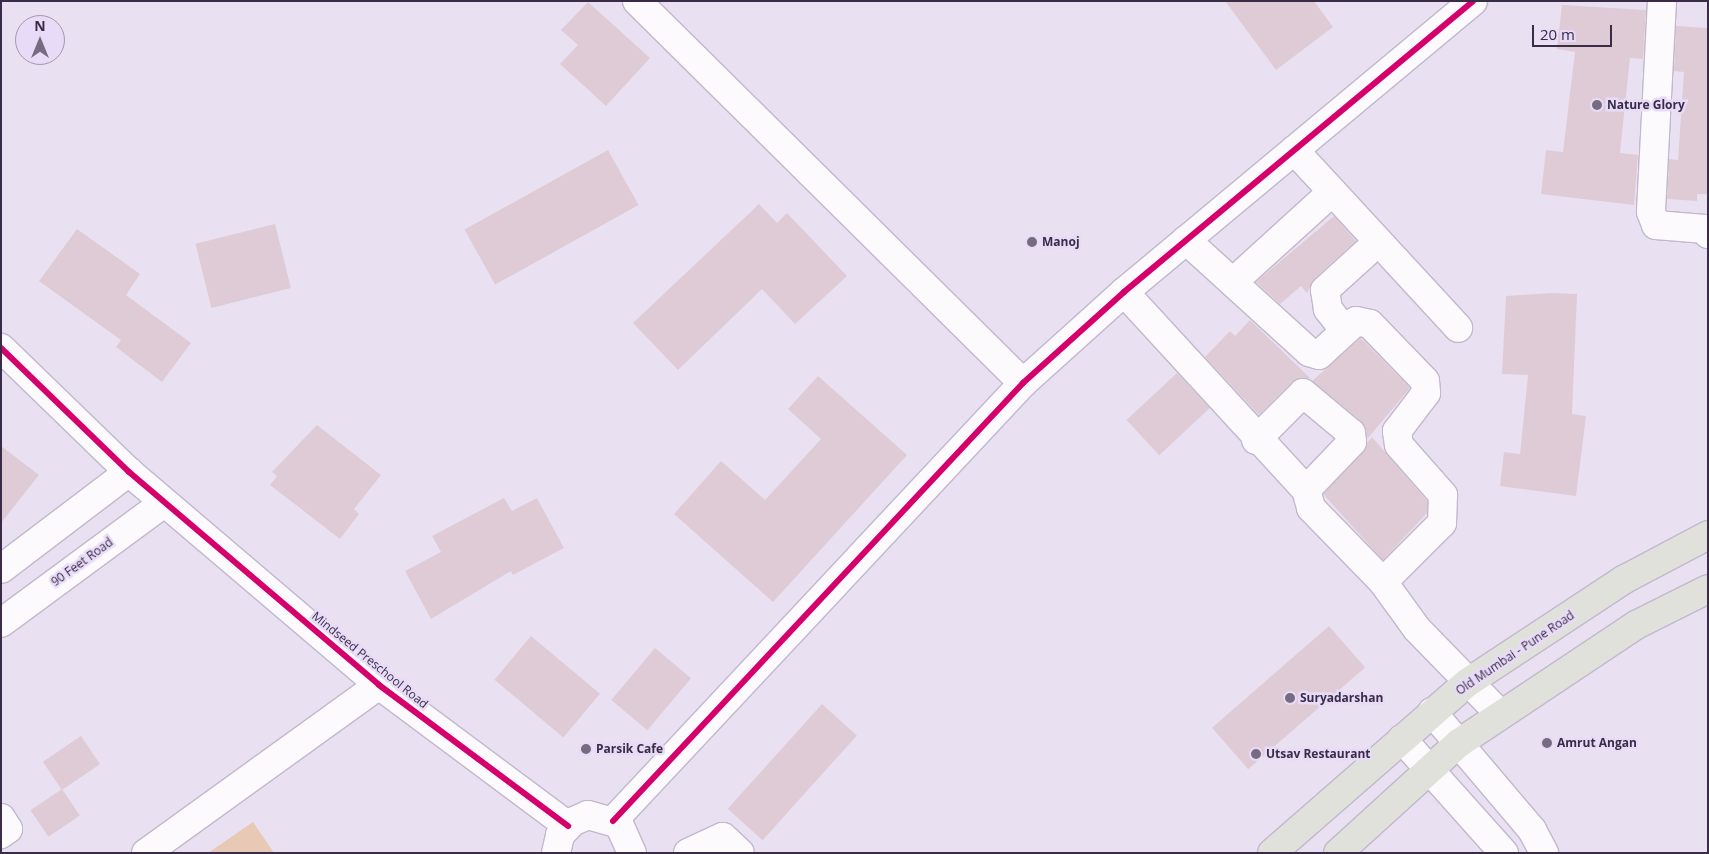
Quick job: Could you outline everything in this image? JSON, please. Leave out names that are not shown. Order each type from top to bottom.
[{"type":"main road","name":"Old Mumbai - Pune Road","points":[[1272,853],[1432,712],[1468,683],[1625,579],[1708,535]]},
{"type":"main road","points":[[1338,853],[1459,743],[1636,624],[1708,588]]},
{"type":"street","points":[[637,1],[1023,383]]},
{"type":"street","points":[[613,821],[1023,383],[1124,292],[1473,1]]},
{"type":"street","points":[[1662,1],[1651,212],[1656,226],[1705,230],[1708,234]]},
{"type":"street","points":[[1294,150],[1458,328]]},
{"type":"street","points":[[1233,282],[1332,192]]},
{"type":"street","points":[[1186,240],[1310,352],[1319,355],[1356,321],[1370,324],[1425,381],[1426,393],[1397,431],[1399,445],[1443,495],[1442,523],[1383,582]]},
{"type":"street","points":[[1345,332],[1328,309],[1325,290],[1378,242]]},
{"type":"street","points":[[1124,292],[1256,440],[1306,490],[1311,508],[1383,582],[1417,628],[1468,683],[1501,715]]},
{"type":"street","points":[[1,348],[129,472],[1,569]]},
{"type":"street","points":[[1256,440],[1303,393],[1311,395],[1351,433],[1352,442],[1306,490]]},
{"type":"street","name":"Mindseed Preschool Road","points":[[129,472],[379,685],[568,826]]},
{"type":"street","name":"90 Feet Road","points":[[1,622],[164,503]]},
{"type":"street","points":[[146,853],[379,685]]},
{"type":"street","points":[[1432,712],[1532,830],[1544,853]]},
{"type":"street","points":[[1402,739],[1504,853]]},
{"type":"street","points":[[556,853],[568,826],[588,815],[613,821],[638,850]]},
{"type":"street","points":[[1,818],[8,828],[1,834]]},
{"type":"street","points":[[688,853],[723,837],[740,853]]},
{"type":"shaded area","points":[[253,822],[274,853],[208,853]]},
{"type":"building","points":[[1225,1],[1314,1],[1333,27],[1276,70]]},
{"type":"building","points":[[588,2],[650,58],[606,106],[560,64],[578,45],[561,30]]},
{"type":"building","name":"Nature Glory","points":[[1562,5],[1646,10],[1643,59],[1630,58],[1620,153],[1638,155],[1634,205],[1541,194],[1546,150],[1563,152],[1575,52],[1557,49]]},
{"type":"building","name":"Nature Glory","points":[[1676,26],[1708,28],[1708,194],[1697,194],[1697,201],[1667,199],[1669,159],[1678,160],[1684,72],[1674,71]]},
{"type":"building","points":[[608,150],[639,205],[495,285],[465,230]]},
{"type":"building","points":[[759,204],[777,223],[787,213],[847,276],[795,324],[762,289],[678,370],[633,323]]},
{"type":"building","points":[[1334,216],[1356,241],[1315,278],[1307,293],[1301,286],[1280,304],[1256,282]]},
{"type":"building","points":[[275,224],[291,288],[211,308],[195,244]]},
{"type":"building","points":[[77,229],[140,274],[126,295],[191,343],[162,382],[116,347],[121,340],[39,281]]},
{"type":"building","points":[[1553,293],[1577,294],[1572,414],[1586,416],[1576,496],[1500,486],[1504,452],[1520,454],[1528,375],[1502,374],[1506,296]]},
{"type":"building","points":[[1250,320],[1310,378],[1292,382],[1259,415],[1205,357],[1230,331],[1235,336]]},
{"type":"building","points":[[1361,338],[1410,388],[1368,438],[1361,421],[1312,381]]},
{"type":"building","points":[[1177,373],[1210,408],[1159,455],[1127,420]]},
{"type":"building","points":[[818,376],[907,455],[773,602],[674,514],[721,461],[765,500],[821,439],[788,409]]},
{"type":"building","points":[[317,425],[381,475],[354,509],[359,514],[340,539],[270,485],[277,476],[272,472]]},
{"type":"building","points":[[1372,437],[1427,501],[1427,513],[1383,560],[1323,494]]},
{"type":"building","points":[[1,446],[39,475],[1,523]]},
{"type":"building","points":[[504,498],[512,511],[537,498],[564,548],[513,575],[511,571],[431,619],[405,571],[441,552],[432,536]]},
{"type":"building","name":"Suryadarshan","points":[[1329,626],[1365,668],[1248,769],[1212,728]]},
{"type":"building","points":[[531,636],[600,694],[563,738],[494,680]]},
{"type":"building","points":[[655,648],[691,678],[647,730],[611,700]]},
{"type":"building","points":[[822,704],[857,735],[763,840],[728,809]]},
{"type":"building","points":[[81,736],[100,764],[62,790],[43,762]]},
{"type":"building","points":[[62,789],[80,816],[48,837],[30,810]]},
{"type":"cycle path","points":[[613,821],[1023,383],[1124,292],[1473,1]]},
{"type":"cycle path","points":[[1,348],[129,472],[379,685],[568,826]]},
{"type":"place","name":"Nature Glory","points":[[1597,105]]},
{"type":"place","name":"Manoj","points":[[1032,242]]},
{"type":"place","name":"Suryadarshan","points":[[1290,698]]},
{"type":"place","name":"Amrut Angan","points":[[1547,743]]},
{"type":"place","name":"Parsik Cafe","points":[[586,749]]},
{"type":"place","name":"Utsav Restaurant","points":[[1256,754]]}]
